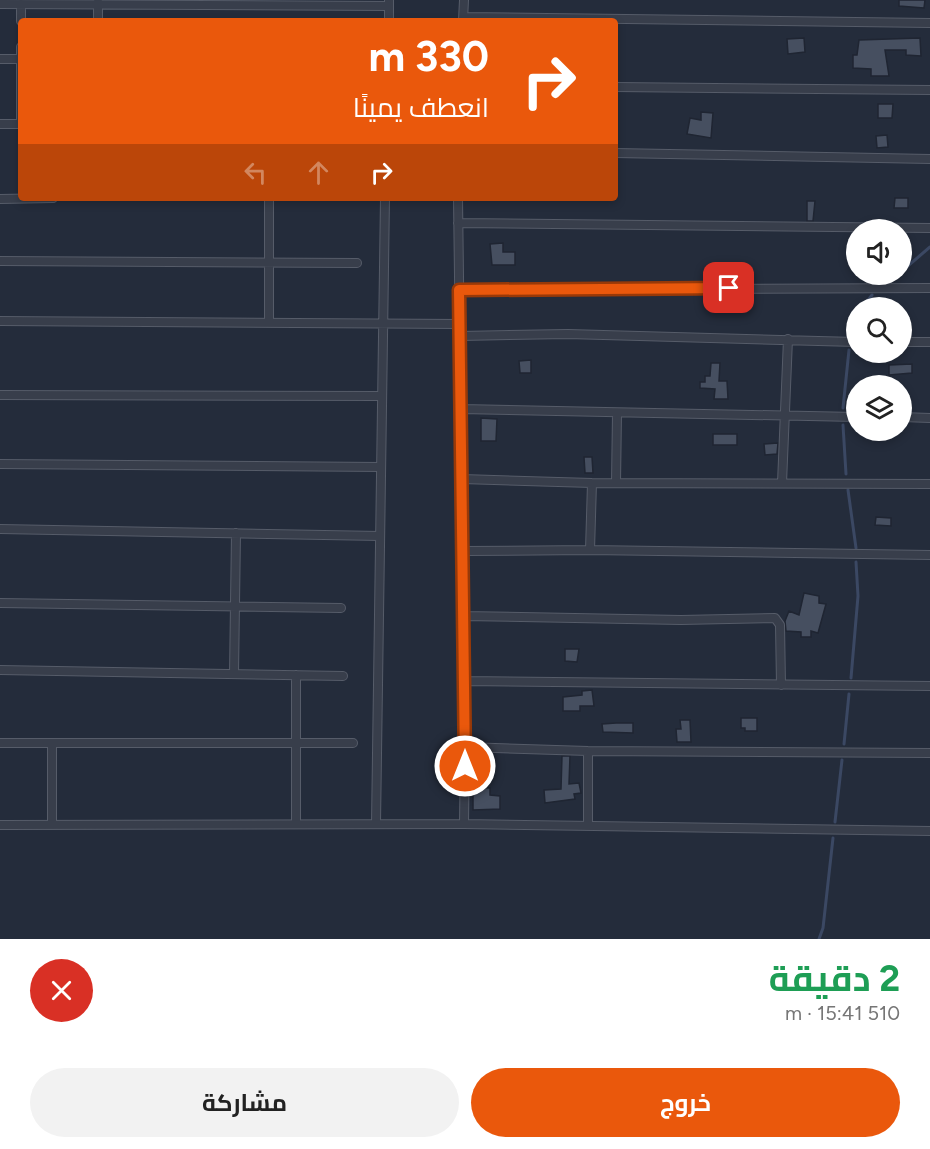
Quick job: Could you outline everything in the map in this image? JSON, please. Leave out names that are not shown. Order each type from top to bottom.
[{"type":"street","points":[[463,18],[464,0]]},
{"type":"street","points":[[98,2],[98,18]]},
{"type":"street","points":[[0,4],[389,3]]},
{"type":"street","points":[[21,4],[21,18]]},
{"type":"street","points":[[618,20],[930,23]]},
{"type":"street","points":[[0,59],[18,59]]},
{"type":"street","points":[[618,87],[930,90]]},
{"type":"street","points":[[0,124],[18,124]]},
{"type":"street","points":[[618,153],[930,159]]},
{"type":"street","points":[[0,199],[18,199]]},
{"type":"street","points":[[269,201],[269,323]]},
{"type":"street","points":[[376,824],[385,201]]},
{"type":"street","points":[[458,201],[464,824]]},
{"type":"street","points":[[458,223],[930,228]]},
{"type":"street","points":[[0,261],[357,263]]},
{"type":"street","points":[[459,290],[930,288]]},
{"type":"street","points":[[0,321],[460,324]]},
{"type":"street","points":[[460,336],[568,334],[846,342]]},
{"type":"street","points":[[782,483],[788,339]]},
{"type":"street","points":[[912,342],[930,342]]},
{"type":"street","points":[[0,395],[382,396]]},
{"type":"street","points":[[461,409],[846,417]]},
{"type":"street","points":[[616,483],[617,412]]},
{"type":"street","points":[[912,417],[930,418]]},
{"type":"street","points":[[0,464],[381,467]]},
{"type":"street","points":[[462,479],[592,483],[930,484]]},
{"type":"street","points":[[590,550],[592,483]]},
{"type":"street","points":[[0,530],[380,536]]},
{"type":"street","points":[[234,674],[236,533]]},
{"type":"street","points":[[463,551],[590,550],[930,555]]},
{"type":"street","points":[[0,603],[341,608]]},
{"type":"street","points":[[463,616],[681,620],[775,618],[780,625],[781,685]]},
{"type":"street","points":[[0,670],[343,676]]},
{"type":"street","points":[[296,675],[296,824]]},
{"type":"street","points":[[464,681],[930,686]]},
{"type":"street","points":[[0,743],[353,743]]},
{"type":"street","points":[[52,743],[52,825]]},
{"type":"street","points":[[465,747],[588,751],[930,753]]},
{"type":"street","points":[[588,751],[588,825]]},
{"type":"street","points":[[0,825],[464,824],[930,831]]},
{"type":"building","points":[[899,0],[925,0],[924,8],[899,6]]},
{"type":"building","points":[[804,38],[805,52],[788,54],[787,39]]},
{"type":"building","points":[[920,38],[921,56],[906,55],[906,50],[885,50],[889,76],[871,76],[871,69],[853,68],[853,55],[857,55],[859,40]]},
{"type":"building","points":[[878,104],[893,104],[892,118],[878,118]]},
{"type":"building","points":[[701,112],[713,113],[711,138],[687,134],[690,118],[701,120]]},
{"type":"building","points":[[887,135],[888,147],[877,148],[876,136]]},
{"type":"building","points":[[895,198],[908,198],[908,208],[894,208]]},
{"type":"building","points":[[807,201],[815,201],[813,221],[807,221]]},
{"type":"building","points":[[503,243],[503,252],[515,252],[515,265],[492,265],[490,244]]},
{"type":"building","points":[[531,360],[531,373],[520,373],[519,361]]},
{"type":"building","points":[[711,363],[720,363],[719,381],[727,381],[728,399],[714,399],[715,389],[700,388],[700,382],[705,382],[705,376],[710,376]]},
{"type":"building","points":[[912,364],[912,373],[889,375],[889,365]]},
{"type":"building","points":[[481,418],[497,419],[496,441],[481,441]]},
{"type":"building","points":[[713,434],[737,434],[737,445],[713,445]]},
{"type":"building","points":[[778,443],[777,454],[765,455],[764,444]]},
{"type":"building","points":[[584,457],[592,457],[593,473],[585,473]]},
{"type":"building","points":[[876,517],[891,518],[891,526],[875,525]]},
{"type":"building","points":[[804,593],[819,596],[819,603],[826,604],[818,633],[811,631],[811,637],[801,637],[801,632],[786,631],[785,621],[789,611],[799,615]]},
{"type":"building","points":[[565,649],[579,649],[577,662],[565,661]]},
{"type":"building","points":[[592,690],[594,706],[580,706],[580,711],[563,711],[563,697],[582,695],[582,691]]},
{"type":"building","points":[[741,718],[757,718],[757,731],[745,731],[745,728],[741,728]]},
{"type":"building","points":[[680,720],[690,720],[691,742],[677,742],[676,729],[681,729]]},
{"type":"building","points":[[633,723],[633,733],[603,732],[602,724]]},
{"type":"building","points":[[562,756],[570,756],[569,784],[579,783],[581,793],[574,794],[575,799],[545,803],[544,790],[561,789]]},
{"type":"building","points":[[473,787],[490,788],[490,795],[500,796],[500,809],[473,810]]},
{"type":"waterway","points":[[912,262],[930,247]]},
{"type":"waterway","points":[[843,408],[848,363]]},
{"type":"waterway","points":[[843,425],[846,474]]},
{"type":"waterway","points":[[848,490],[856,548]]},
{"type":"waterway","points":[[851,678],[858,596],[856,562]]},
{"type":"waterway","points":[[844,744],[849,694]]},
{"type":"waterway","points":[[835,822],[842,760]]},
{"type":"waterway","points":[[819,939],[823,928],[833,838]]},
{"type":"route","points":[[465,766],[459,290],[729,288]]}]
